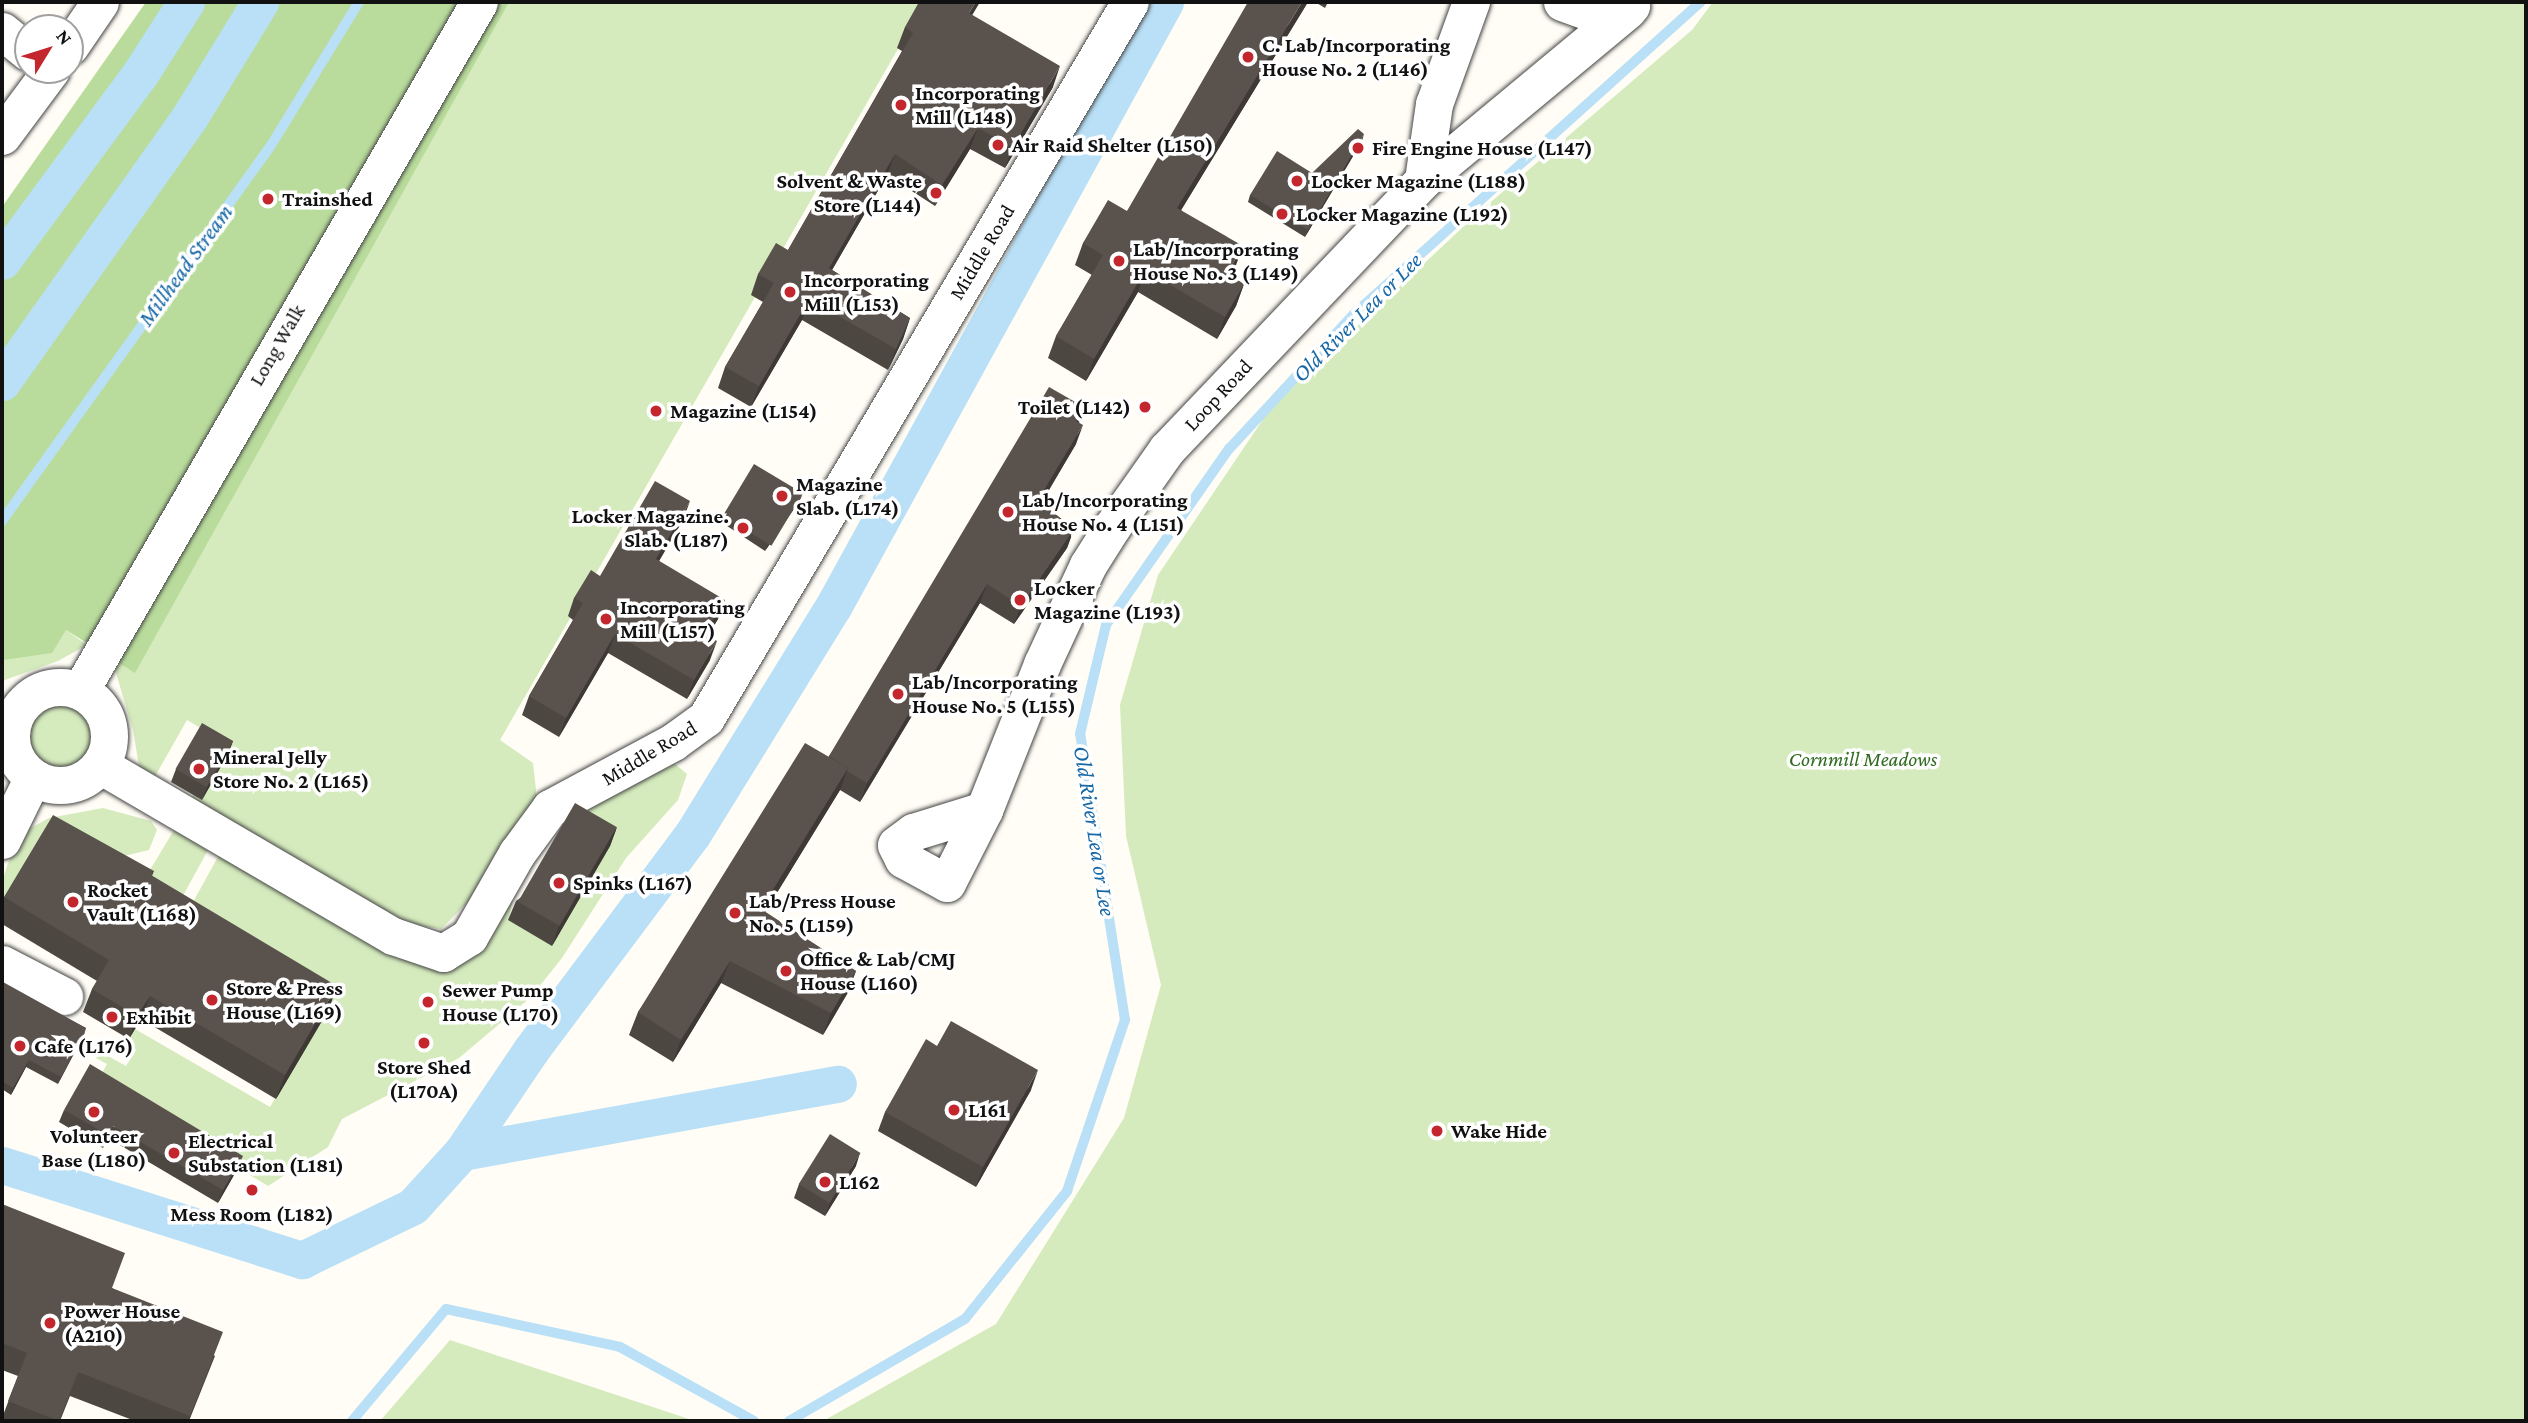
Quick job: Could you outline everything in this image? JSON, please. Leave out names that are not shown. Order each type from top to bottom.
[{"type":"street","points":[[2,15],[11,2]]},
{"type":"street","points":[[84,25],[100,2]]},
{"type":"street","name":"Long Walk","points":[[80,691],[478,2]]},
{"type":"street","name":"Middle Road","points":[[100,765],[393,936],[443,953],[469,937],[517,853],[550,808],[673,742],[706,718],[1130,2]]},
{"type":"street","points":[[1423,180],[1434,104],[1471,2]]},
{"type":"street","points":[[1562,2],[1606,18],[1632,6]]},
{"type":"street","name":"Loop Road","points":[[984,810],[1042,664],[1088,565],[1167,449],[1423,180],[1632,6]]},
{"type":"street","points":[[2,136],[41,84]]},
{"type":"street","points":[[59,686],[80,691],[100,707],[107,720],[107,751],[100,765],[83,779],[61,785],[33,777],[22,766],[13,746],[11,704],[59,686]]},
{"type":"street","points":[[2,840],[33,777]]},
{"type":"street","points":[[2,964],[64,996]]},
{"type":"green space","points":[[146,2],[509,2],[135,673],[66,630],[52,653],[3,660],[2,207]]},
{"type":"green space","points":[[487,2],[925,2],[500,740],[533,763],[538,808],[491,879],[441,929],[392,922],[189,802],[224,742],[187,720],[149,787],[140,772],[133,730],[110,653]]},
{"type":"green space","name":"Cornmill Meadows","points":[[1713,2],[2526,2],[2526,1421],[823,1421],[996,1324],[1124,1118],[1161,985],[1126,836],[1120,705],[1158,575],[1272,406],[1478,213],[1692,30]]},
{"type":"green space","points":[[66,630],[87,645],[58,661],[2,681],[2,635]]},
{"type":"green space","points":[[52,696],[68,696],[83,703],[94,714],[101,729],[98,753],[89,766],[68,778],[52,778],[37,771],[26,760],[19,745],[19,729],[26,714],[37,703]]},
{"type":"green space","points":[[663,754],[687,774],[678,800],[626,858],[562,958],[530,998],[459,1058],[342,1119],[328,1147],[268,1186],[178,1132],[100,1077],[107,1064],[96,1058],[99,1051],[126,1066],[136,1050],[127,1043],[135,1029],[270,1107],[329,1009],[182,922],[219,855],[421,960],[514,893],[509,920],[609,847],[555,815]]},
{"type":"green space","points":[[103,808],[151,821],[157,830],[149,850],[124,856],[2,910],[2,881],[14,846],[27,830],[49,818]]},
{"type":"green space","points":[[174,830],[208,850],[173,914],[141,885]]},
{"type":"green space","points":[[450,1340],[511,1360],[695,1421],[380,1421]]},
{"type":"building","points":[[919,2],[976,2],[969,13],[1060,66],[1013,147],[978,128],[942,185],[895,154],[829,268],[910,318],[896,349],[809,299],[759,386],[725,367],[774,283],[758,274],[776,243],[788,250],[913,33],[905,27]]},
{"type":"building","points":[[1248,2],[1302,2],[1177,208],[1243,246],[1227,274],[1244,284],[1225,317],[1145,270],[1094,359],[1056,336],[1103,255],[1083,243],[1108,200],[1127,211]]},
{"type":"building","points":[[1358,129],[1364,134],[1308,230],[1250,195],[1277,151],[1312,173]]},
{"type":"building","points":[[1049,387],[1084,407],[1076,421],[1083,425],[1038,500],[1074,529],[1021,606],[987,584],[867,783],[829,756]]},
{"type":"building","points":[[754,464],[803,493],[771,546],[723,516]]},
{"type":"building","name":"Incorporating Mill (L157)","points":[[655,481],[690,501],[656,559],[725,600],[704,634],[717,641],[694,680],[615,634],[566,718],[529,696],[583,603],[574,598],[591,570],[600,576]]},
{"type":"building","name":"Mineral Jelly Store No. 2 (L165)","points":[[202,723],[233,741],[207,787],[176,769]]},
{"type":"building","name":"Lab/Press House No. 5 (L159)","points":[[805,743],[848,768],[761,909],[856,971],[831,1013],[730,961],[681,1040],[638,1012]]},
{"type":"building","name":"Spinks (L167)","points":[[575,803],[617,827],[560,926],[518,902]]},
{"type":"building","points":[[53,815],[154,871],[151,875],[337,986],[285,1075],[150,996],[137,1016],[92,989],[109,960],[4,897]]},
{"type":"building","points":[[3,982],[86,1028],[61,1077],[29,1060],[13,1088],[2,1081]]},
{"type":"building","name":"L161","points":[[951,1021],[1038,1070],[983,1167],[885,1112],[926,1039],[937,1046]]},
{"type":"building","points":[[90,1064],[243,1156],[223,1190],[113,1126],[108,1135],[64,1110]]},
{"type":"building","name":"L162","points":[[830,1134],[861,1153],[829,1203],[799,1184]]},
{"type":"building","points":[[2,1204],[125,1253],[112,1288],[223,1332],[190,1416],[78,1372],[59,1421],[8,1401],[27,1353],[2,1343]]},
{"type":"waterway","points":[[2,261],[140,74],[186,2]]},
{"type":"waterway","points":[[2,382],[189,118],[260,2]]},
{"type":"waterway","name":"Millhead Stream","points":[[2,521],[270,147],[359,2]]},
{"type":"waterway","points":[[2,1165],[302,1260],[413,1206],[462,1152],[531,1050],[692,835],[833,607],[1165,2]]},
{"type":"waterway","name":"Old River Lea or Lee","points":[[789,1421],[965,1319],[1067,1191],[1125,1020],[1080,734],[1106,625],[1229,449],[1354,314],[1700,2]]},
{"type":"waterway","points":[[462,1152],[838,1084]]},
{"type":"waterway","name":"Old River Lea or Lee","points":[[352,1421],[446,1309],[620,1347],[754,1421]]},
{"type":"place","name":"C. Lab/Incorporating House No. 2 (L146)","points":[[1248,57]]},
{"type":"place","name":"Incorporating Mill (L148)","points":[[901,105]]},
{"type":"place","name":"Air Raid Shelter (L150)","points":[[998,145]]},
{"type":"place","name":"Fire Engine House (L147)","points":[[1358,148]]},
{"type":"place","name":"Locker Magazine (L188)","points":[[1297,181]]},
{"type":"place","name":"Solvent & Waste Store (L144)","points":[[936,193]]},
{"type":"place","name":"Trainshed","points":[[268,199]]},
{"type":"place","name":"Locker Magazine (L192)","points":[[1282,214]]},
{"type":"place","name":"Lab/Incorporating House No. 3 (L149)","points":[[1119,261]]},
{"type":"place","name":"Incorporating Mill (L153)","points":[[790,292]]},
{"type":"place","name":"Toilet (L142)","points":[[1145,407]]},
{"type":"place","name":"Magazine (L154)","points":[[656,411]]},
{"type":"place","name":"Magazine Slab. (L174)","points":[[782,496]]},
{"type":"place","name":"Lab/Incorporating House No. 4 (L151)","points":[[1008,512]]},
{"type":"place","name":"Locker Magazine. Slab. (L187)","points":[[743,528]]},
{"type":"place","name":"Locker Magazine (L193)","points":[[1020,600]]},
{"type":"place","name":"Incorporating Mill (L157)","points":[[606,619]]},
{"type":"place","name":"Lab/Incorporating House No. 5 (L155)","points":[[898,694]]},
{"type":"place","name":"Mineral Jelly Store No. 2 (L165)","points":[[199,769]]},
{"type":"place","name":"Spinks (L167)","points":[[559,883]]},
{"type":"place","name":"Rocket Vault (L168)","points":[[73,902]]},
{"type":"place","name":"Lab/Press House No. 5 (L159)","points":[[735,913]]},
{"type":"place","name":"Office & Lab/CMJ House (L160)","points":[[786,971]]},
{"type":"place","name":"Store & Press House (L169)","points":[[212,1000]]},
{"type":"place","name":"Sewer Pump House (L170)","points":[[428,1002]]},
{"type":"place","name":"Exhibit","points":[[112,1017]]},
{"type":"place","name":"Store Shed (L170A)","points":[[424,1043]]},
{"type":"place","name":"Cafe (L176)","points":[[20,1046]]},
{"type":"place","name":"L161","points":[[954,1110]]},
{"type":"place","name":"Volunteer Base (L180)","points":[[94,1112]]},
{"type":"place","name":"Wake Hide","points":[[1437,1131]]},
{"type":"place","name":"Electrical Substation (L181)","points":[[174,1153]]},
{"type":"place","name":"L162","points":[[825,1182]]},
{"type":"place","name":"Mess Room (L182)","points":[[252,1190]]},
{"type":"place","name":"Power House (A210)","points":[[50,1323]]}]
